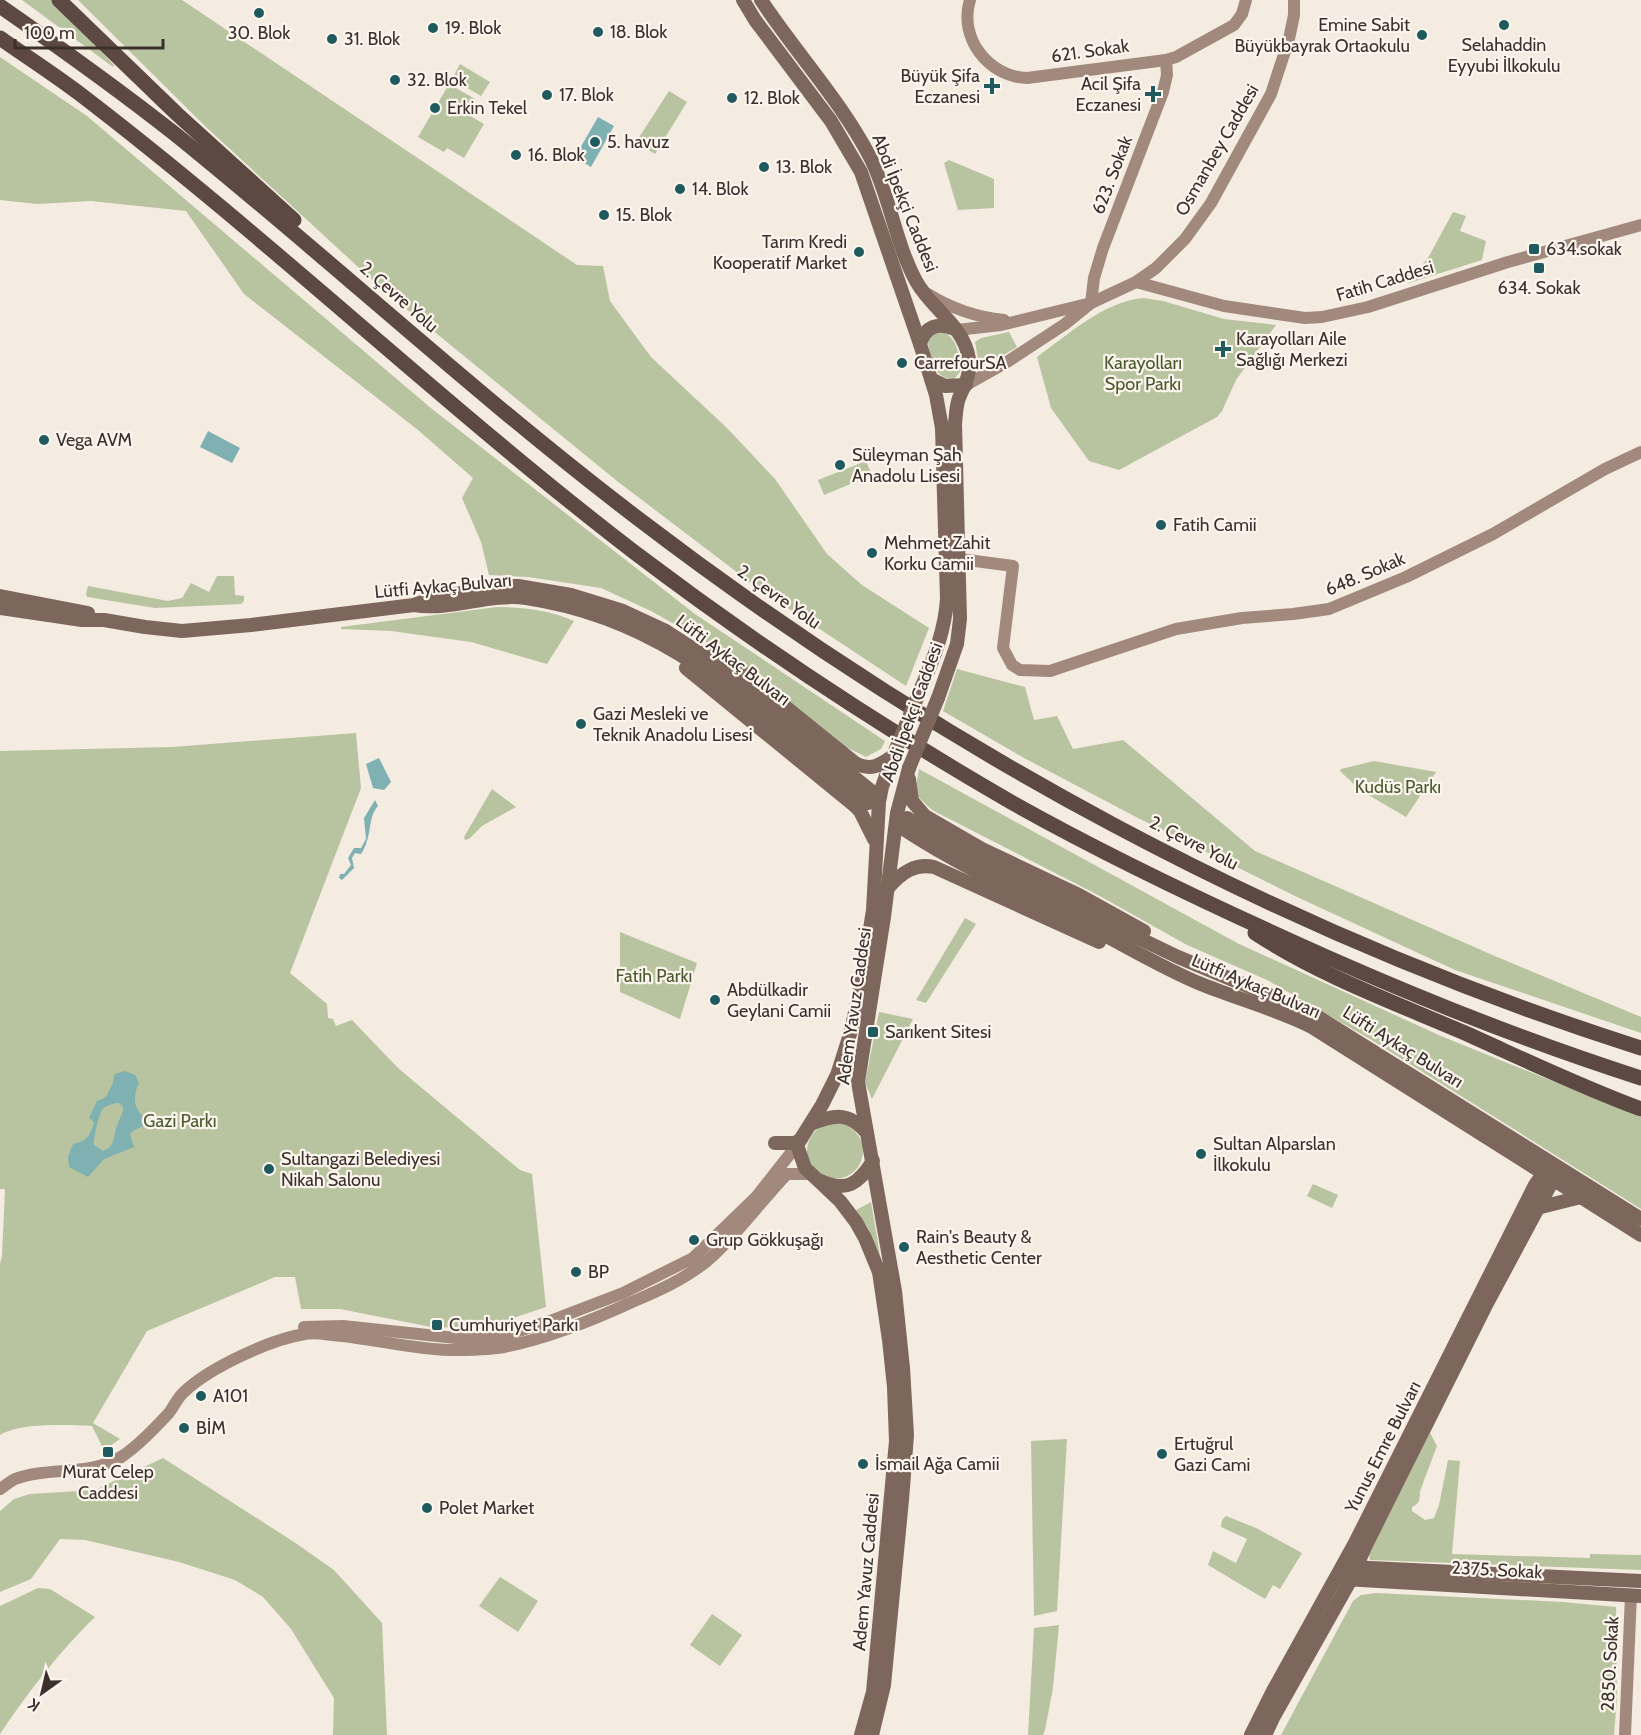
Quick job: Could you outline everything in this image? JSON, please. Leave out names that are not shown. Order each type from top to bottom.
[{"type":"highway","points":[[59,0],[177,114],[312,237],[333,266]]},
{"type":"highway","name":"2. Çevre Yolu","points":[[0,6],[137,105],[239,186],[466,380],[634,516],[798,636],[966,742],[1057,795],[1213,875],[1375,949],[1491,995],[1641,1048]]},
{"type":"highway","points":[[0,38],[78,92],[216,204],[495,440],[636,553],[739,627],[874,718],[1012,802],[1098,849],[1281,937],[1446,1008],[1553,1049],[1641,1078]]},
{"type":"highway","points":[[1215,906],[1291,956],[1345,983],[1641,1109]]},
{"type":"main road","name":"Abdi İpekçi Caddesi","points":[[743,0],[831,121],[861,172],[920,344],[942,428],[947,599],[942,633],[882,787],[875,841]]},
{"type":"main road","name":"Abdi İpekçi Caddesi","points":[[761,0],[857,134],[872,160],[907,260],[920,289],[964,340],[969,360],[966,385],[960,397],[955,418],[960,559],[959,632],[951,665],[909,768],[897,813],[888,888]]},
{"type":"main road","points":[[920,344],[922,336],[935,325],[946,325],[957,330]]},
{"type":"main road","points":[[931,379],[945,386],[966,385]]},
{"type":"main road","name":"Lüfti Aykaç Bulvarı","points":[[414,605],[423,600],[443,596],[504,586],[526,586],[571,595],[623,611],[664,630],[712,661],[870,797]]},
{"type":"main road","name":"Lütfi Aykaç Bulvarı","points":[[0,596],[82,611],[104,620]]},
{"type":"main road","name":"Lütfi Aykaç Bulvarı","points":[[0,608],[82,620],[104,620],[164,630],[190,631],[414,605],[431,608],[491,599],[523,598],[565,606],[636,631],[680,654],[870,797]]},
{"type":"main road","points":[[664,630],[694,641],[746,675],[855,763],[866,768],[873,767],[893,756]]},
{"type":"main road","points":[[636,631],[667,653],[854,805],[860,811],[875,841]]},
{"type":"main road","points":[[909,768],[910,794],[914,805],[924,816],[982,849],[1118,916],[1224,977]]},
{"type":"main road","name":"Lütfi Aykaç Bulvarı","points":[[906,824],[980,875],[1167,968],[1312,1027],[1641,1235]]},
{"type":"main road","name":"Lüfti Aykaç Bulvarı","points":[[906,824],[1178,957],[1327,1020],[1641,1220]]},
{"type":"main road","name":"Adem Yavuz Caddesi","points":[[861,1735],[873,1692],[885,1577],[896,1441],[894,1387],[884,1300],[879,1272],[873,1256],[866,1238],[850,1214],[813,1176],[802,1161],[799,1142],[828,1093],[848,1043],[862,980],[873,910],[875,841]]},
{"type":"main road","points":[[888,888],[896,879],[915,867],[925,865],[934,867],[1109,946],[1167,968]]},
{"type":"main road","name":"Adem Yavuz Caddesi","points":[[872,1735],[884,1685],[903,1500],[907,1435],[895,1291],[858,1077],[888,888]]},
{"type":"main road","points":[[828,1093],[830,1105],[842,1113],[856,1110],[861,1104]]},
{"type":"main road","points":[[811,1124],[828,1116],[840,1116],[854,1120],[867,1133]]},
{"type":"main road","points":[[775,1143],[799,1142]]},
{"type":"main road","points":[[813,1176],[836,1187],[849,1185],[861,1178],[873,1161]]},
{"type":"main road","points":[[1547,1177],[1554,1164]]},
{"type":"main road","name":"Yunus Emre Bulvarı","points":[[1501,1265],[1537,1208],[1547,1177]]},
{"type":"main road","name":"Yunus Emre Bulvarı","points":[[1265,1735],[1480,1304],[1547,1177]]},
{"type":"main road","points":[[1537,1208],[1581,1197]]},
{"type":"main road","name":"Yunus Emre Bulvarı","points":[[1251,1735],[1272,1691],[1347,1573]]},
{"type":"main road","name":"2375. Sokak","points":[[1347,1573],[1636,1588]]},
{"type":"street","name":"621. Sokak","points":[[970,0],[967,13],[970,32],[977,50],[995,68],[1011,76],[1038,77],[1176,57],[1234,25],[1242,14],[1246,0]]},
{"type":"street","name":"Osmanbey Caddesi","points":[[957,330],[1014,321],[1091,303],[1136,282],[1171,255],[1211,203],[1271,94],[1289,39],[1294,15],[1294,0]]},
{"type":"street","name":"623. Sokak","points":[[1091,303],[1091,291],[1103,248],[1163,92],[1167,75],[1166,60]]},
{"type":"street","name":"Fatih Caddesi","points":[[1136,282],[1213,304],[1305,318],[1322,318],[1368,307],[1508,262],[1641,225]]},
{"type":"street","points":[[920,289],[942,303],[969,314],[1014,321]]},
{"type":"street","name":"Osmanbey Caddesi","points":[[966,385],[1007,362],[1065,324],[1091,303]]},
{"type":"street","name":"648. Sokak","points":[[960,559],[1013,566],[1003,648],[1012,665],[1020,670],[1050,672],[1176,629],[1242,618],[1293,615],[1329,609],[1406,577],[1493,534],[1588,479],[1641,452]]},
{"type":"street","points":[[147,1433],[175,1394],[194,1374],[229,1354],[289,1331],[303,1327],[335,1325],[465,1339],[500,1337],[623,1293],[674,1269],[706,1248],[757,1196],[799,1142]]},
{"type":"street","points":[[0,1489],[15,1479],[45,1473],[85,1470],[105,1465],[121,1457],[169,1413],[182,1394],[200,1378],[242,1356],[287,1337],[308,1333],[447,1350],[482,1349],[504,1347],[555,1333],[599,1317],[661,1290],[690,1274],[722,1247],[787,1174],[813,1176]]},
{"type":"street","name":"2850. Sokak","points":[[1625,1735],[1636,1588]]},
{"type":"green space","points":[[22,0],[52,0],[114,65],[113,67]]},
{"type":"green space","points":[[78,0],[182,0],[577,265],[603,266],[610,301],[651,357],[727,428],[775,479],[827,554],[862,585],[929,628],[906,686],[759,589],[617,481],[382,289],[206,127]]},
{"type":"green space","points":[[0,57],[87,116],[432,409],[695,614],[885,741],[881,749],[866,757],[844,746],[722,651],[651,611],[601,588],[528,577],[489,575],[481,542],[462,498],[473,478],[418,430],[244,294],[186,211],[91,201],[37,204],[0,200]]},
{"type":"green space","points":[[460,64],[490,82],[481,96],[452,79]]},
{"type":"green space","points":[[449,84],[475,99],[467,114],[484,124],[464,158],[447,148],[444,152],[418,137]]},
{"type":"green space","points":[[669,91],[687,102],[655,154],[636,142]]},
{"type":"green space","points":[[949,160],[994,179],[994,208],[958,210],[944,163]]},
{"type":"green space","points":[[1453,212],[1466,216],[1460,231],[1486,241],[1482,260],[1409,283],[1403,277],[1418,270],[1428,258]]},
{"type":"green space","name":"Karayolları Spor Parkı","points":[[1143,298],[1163,301],[1224,319],[1276,325],[1236,380],[1217,417],[1119,470],[1089,461],[1051,408],[1037,357],[1100,312]]},
{"type":"green space","points":[[938,331],[949,336],[956,346],[960,372],[954,379],[942,376],[932,360],[928,340]]},
{"type":"green space","points":[[1009,332],[1017,347],[980,369],[975,342],[981,338]]},
{"type":"green space","points":[[866,461],[872,475],[824,495],[818,480]]},
{"type":"green space","points":[[217,576],[234,576],[235,595],[244,596],[241,604],[155,608],[87,597],[86,594],[88,586],[168,601],[182,598],[191,583],[209,592]]},
{"type":"green space","points":[[497,607],[536,610],[574,621],[547,664],[471,642],[391,631],[341,629],[341,627]]},
{"type":"green space","points":[[957,669],[1025,687],[1034,720],[1057,716],[1073,749],[1123,740],[1255,851],[1641,1017],[1641,1033],[1455,970],[1297,897],[1024,758],[943,711]]},
{"type":"green space","name":"Gazi Parkı","points":[[356,733],[361,788],[290,973],[327,1004],[328,1018],[333,1019],[336,1026],[352,1020],[398,1068],[520,1170],[532,1174],[546,1307],[492,1325],[436,1328],[340,1309],[301,1309],[295,1277],[275,1277],[147,1331],[93,1423],[120,1439],[104,1450],[92,1426],[32,1426],[0,1435],[0,1264],[5,1189],[0,1189],[0,751],[172,747]]},
{"type":"green space","name":"Kudüs Parkı","points":[[1374,761],[1436,772],[1406,817],[1360,790],[1340,771]]},
{"type":"green space","points":[[919,769],[1239,944],[1441,1036],[1641,1117],[1641,1209],[1370,1039],[1267,980],[1187,945],[1098,895],[932,810],[915,794]]},
{"type":"green space","points":[[492,789],[516,807],[482,826],[465,840],[464,837]]},
{"type":"green space","points":[[965,918],[976,924],[926,1003],[916,1000]]},
{"type":"green space","name":"Fatih Parkı","points":[[620,932],[697,963],[680,1019],[620,992]]},
{"type":"green space","points":[[879,1012],[913,1019],[872,1099],[865,1083]]},
{"type":"green space","points":[[835,1123],[846,1125],[855,1131],[861,1140],[863,1151],[861,1162],[855,1171],[846,1177],[835,1179],[824,1177],[815,1171],[809,1162],[807,1151],[809,1140],[815,1131],[824,1125]]},
{"type":"green space","points":[[1313,1184],[1338,1195],[1332,1208],[1307,1196]]},
{"type":"green space","points":[[871,1202],[880,1255],[868,1228],[856,1210]]},
{"type":"green space","points":[[1430,1433],[1437,1446],[1420,1491],[1419,1500],[1412,1507],[1412,1511],[1425,1520],[1434,1518],[1439,1505],[1448,1460],[1460,1461],[1452,1554],[1590,1558],[1590,1554],[1641,1555],[1641,1570],[1370,1560],[1369,1554]]},
{"type":"green space","points":[[1067,1439],[1057,1611],[1034,1616],[1031,1441]]},
{"type":"green space","points":[[163,1458],[334,1570],[382,1623],[387,1735],[333,1735],[334,1698],[291,1629],[263,1597],[235,1580],[179,1562],[85,1540],[60,1539],[31,1579],[0,1592],[0,1511],[14,1499],[30,1494],[95,1490]]},
{"type":"green space","points":[[1226,1516],[1256,1528],[1302,1553],[1280,1589],[1273,1585],[1265,1599],[1208,1565],[1213,1551],[1236,1563],[1247,1539],[1221,1527],[1222,1520]]},
{"type":"green space","points":[[500,1577],[538,1601],[518,1632],[479,1606]]},
{"type":"green space","points":[[38,1588],[50,1589],[95,1617],[44,1673],[0,1734],[0,1606]]},
{"type":"green space","points":[[1376,1593],[1563,1602],[1616,1607],[1617,1697],[1614,1735],[1281,1735],[1353,1601],[1361,1595]]},
{"type":"green space","points":[[712,1614],[742,1635],[720,1666],[690,1645]]},
{"type":"green space","points":[[1059,1625],[1053,1688],[1045,1730],[1043,1735],[1028,1735],[1034,1628]]},
{"type":"water","name":"5. havuz","points":[[598,117],[614,126],[591,167],[575,157]]},
{"type":"water","points":[[208,431],[240,448],[232,463],[200,447]]},
{"type":"water","points":[[379,758],[391,782],[384,790],[373,788],[366,764]]},
{"type":"water","points":[[375,800],[378,806],[372,816],[365,847],[361,854],[355,853],[352,858],[354,868],[342,880],[339,878],[340,874],[344,874],[351,865],[348,858],[354,848],[361,848],[366,839],[364,818]]},
{"type":"water","points":[[125,1071],[135,1075],[139,1083],[135,1095],[136,1105],[141,1114],[150,1122],[130,1134],[134,1147],[104,1159],[88,1177],[69,1167],[68,1157],[73,1144],[85,1140],[91,1131],[94,1122],[89,1118],[97,1101],[106,1097],[115,1074]],"holes":[[[119,1103],[123,1107],[122,1115],[110,1147],[103,1151],[94,1145],[99,1117],[105,1107]]]},
{"type":"place","name":"30. Blok","points":[[259,13]]},
{"type":"place","name":"Selahaddin Eyyubi İlkokulu","points":[[1504,25]]},
{"type":"place","name":"19. Blok","points":[[433,28]]},
{"type":"place","name":"18. Blok","points":[[598,32]]},
{"type":"place","name":"Emine Sabit Büyükbayrak Ortaokulu","points":[[1422,35]]},
{"type":"place","name":"31. Blok","points":[[332,39]]},
{"type":"place","name":"32. Blok","points":[[395,80]]},
{"type":"place","name":"Büyük Şifa Eczanesi","points":[[992,86]]},
{"type":"place","name":"Acil Şifa Eczanesi","points":[[1153,94]]},
{"type":"place","name":"17. Blok","points":[[547,95]]},
{"type":"place","name":"12. Blok","points":[[732,98]]},
{"type":"place","name":"Erkin Tekel","points":[[435,108]]},
{"type":"place","name":"5. havuz","points":[[595,142]]},
{"type":"place","name":"16. Blok","points":[[516,155]]},
{"type":"place","name":"13. Blok","points":[[764,167]]},
{"type":"place","name":"14. Blok","points":[[680,189]]},
{"type":"place","name":"15. Blok","points":[[604,215]]},
{"type":"place","name":"634.sokak","points":[[1534,249]]},
{"type":"place","name":"Tarım Kredi Kooperatif Market","points":[[859,252]]},
{"type":"place","name":"634. Sokak","points":[[1539,268]]},
{"type":"place","name":"Karayolları Aile Sağlığı Merkezi","points":[[1223,349]]},
{"type":"place","name":"CarrefourSA","points":[[902,363]]},
{"type":"place","name":"Vega AVM","points":[[44,440]]},
{"type":"place","name":"Süleyman Şah Anadolu Lisesi","points":[[840,465]]},
{"type":"place","name":"Fatih Camii","points":[[1161,525]]},
{"type":"place","name":"Mehmet Zahit Korku Camii","points":[[872,553]]},
{"type":"place","name":"Gazi Mesleki ve Teknik Anadolu Lisesi","points":[[581,724]]},
{"type":"place","name":"Abdülkadir Geylani Camii","points":[[715,1000]]},
{"type":"place","name":"Sarıkent Sitesi","points":[[873,1032]]},
{"type":"place","name":"Sultan Alparslan İlkokulu","points":[[1201,1154]]},
{"type":"place","name":"Sultangazi Belediyesi Nikah Salonu","points":[[269,1169]]},
{"type":"place","name":"Grup Gökkuşağı","points":[[694,1240]]},
{"type":"place","name":"Rain's Beauty & Aesthetic Center","points":[[904,1247]]},
{"type":"place","name":"BP","points":[[576,1272]]},
{"type":"place","name":"Cumhuriyet Parkı","points":[[437,1325]]},
{"type":"place","name":"A101","points":[[201,1396]]},
{"type":"place","name":"BİM","points":[[184,1428]]},
{"type":"place","name":"Murat Celep Caddesi","points":[[108,1452]]},
{"type":"place","name":"Ertuğrul Gazi Cami","points":[[1162,1454]]},
{"type":"place","name":"İsmail Ağa Camii","points":[[863,1464]]},
{"type":"place","name":"Polet Market","points":[[427,1508]]}]
